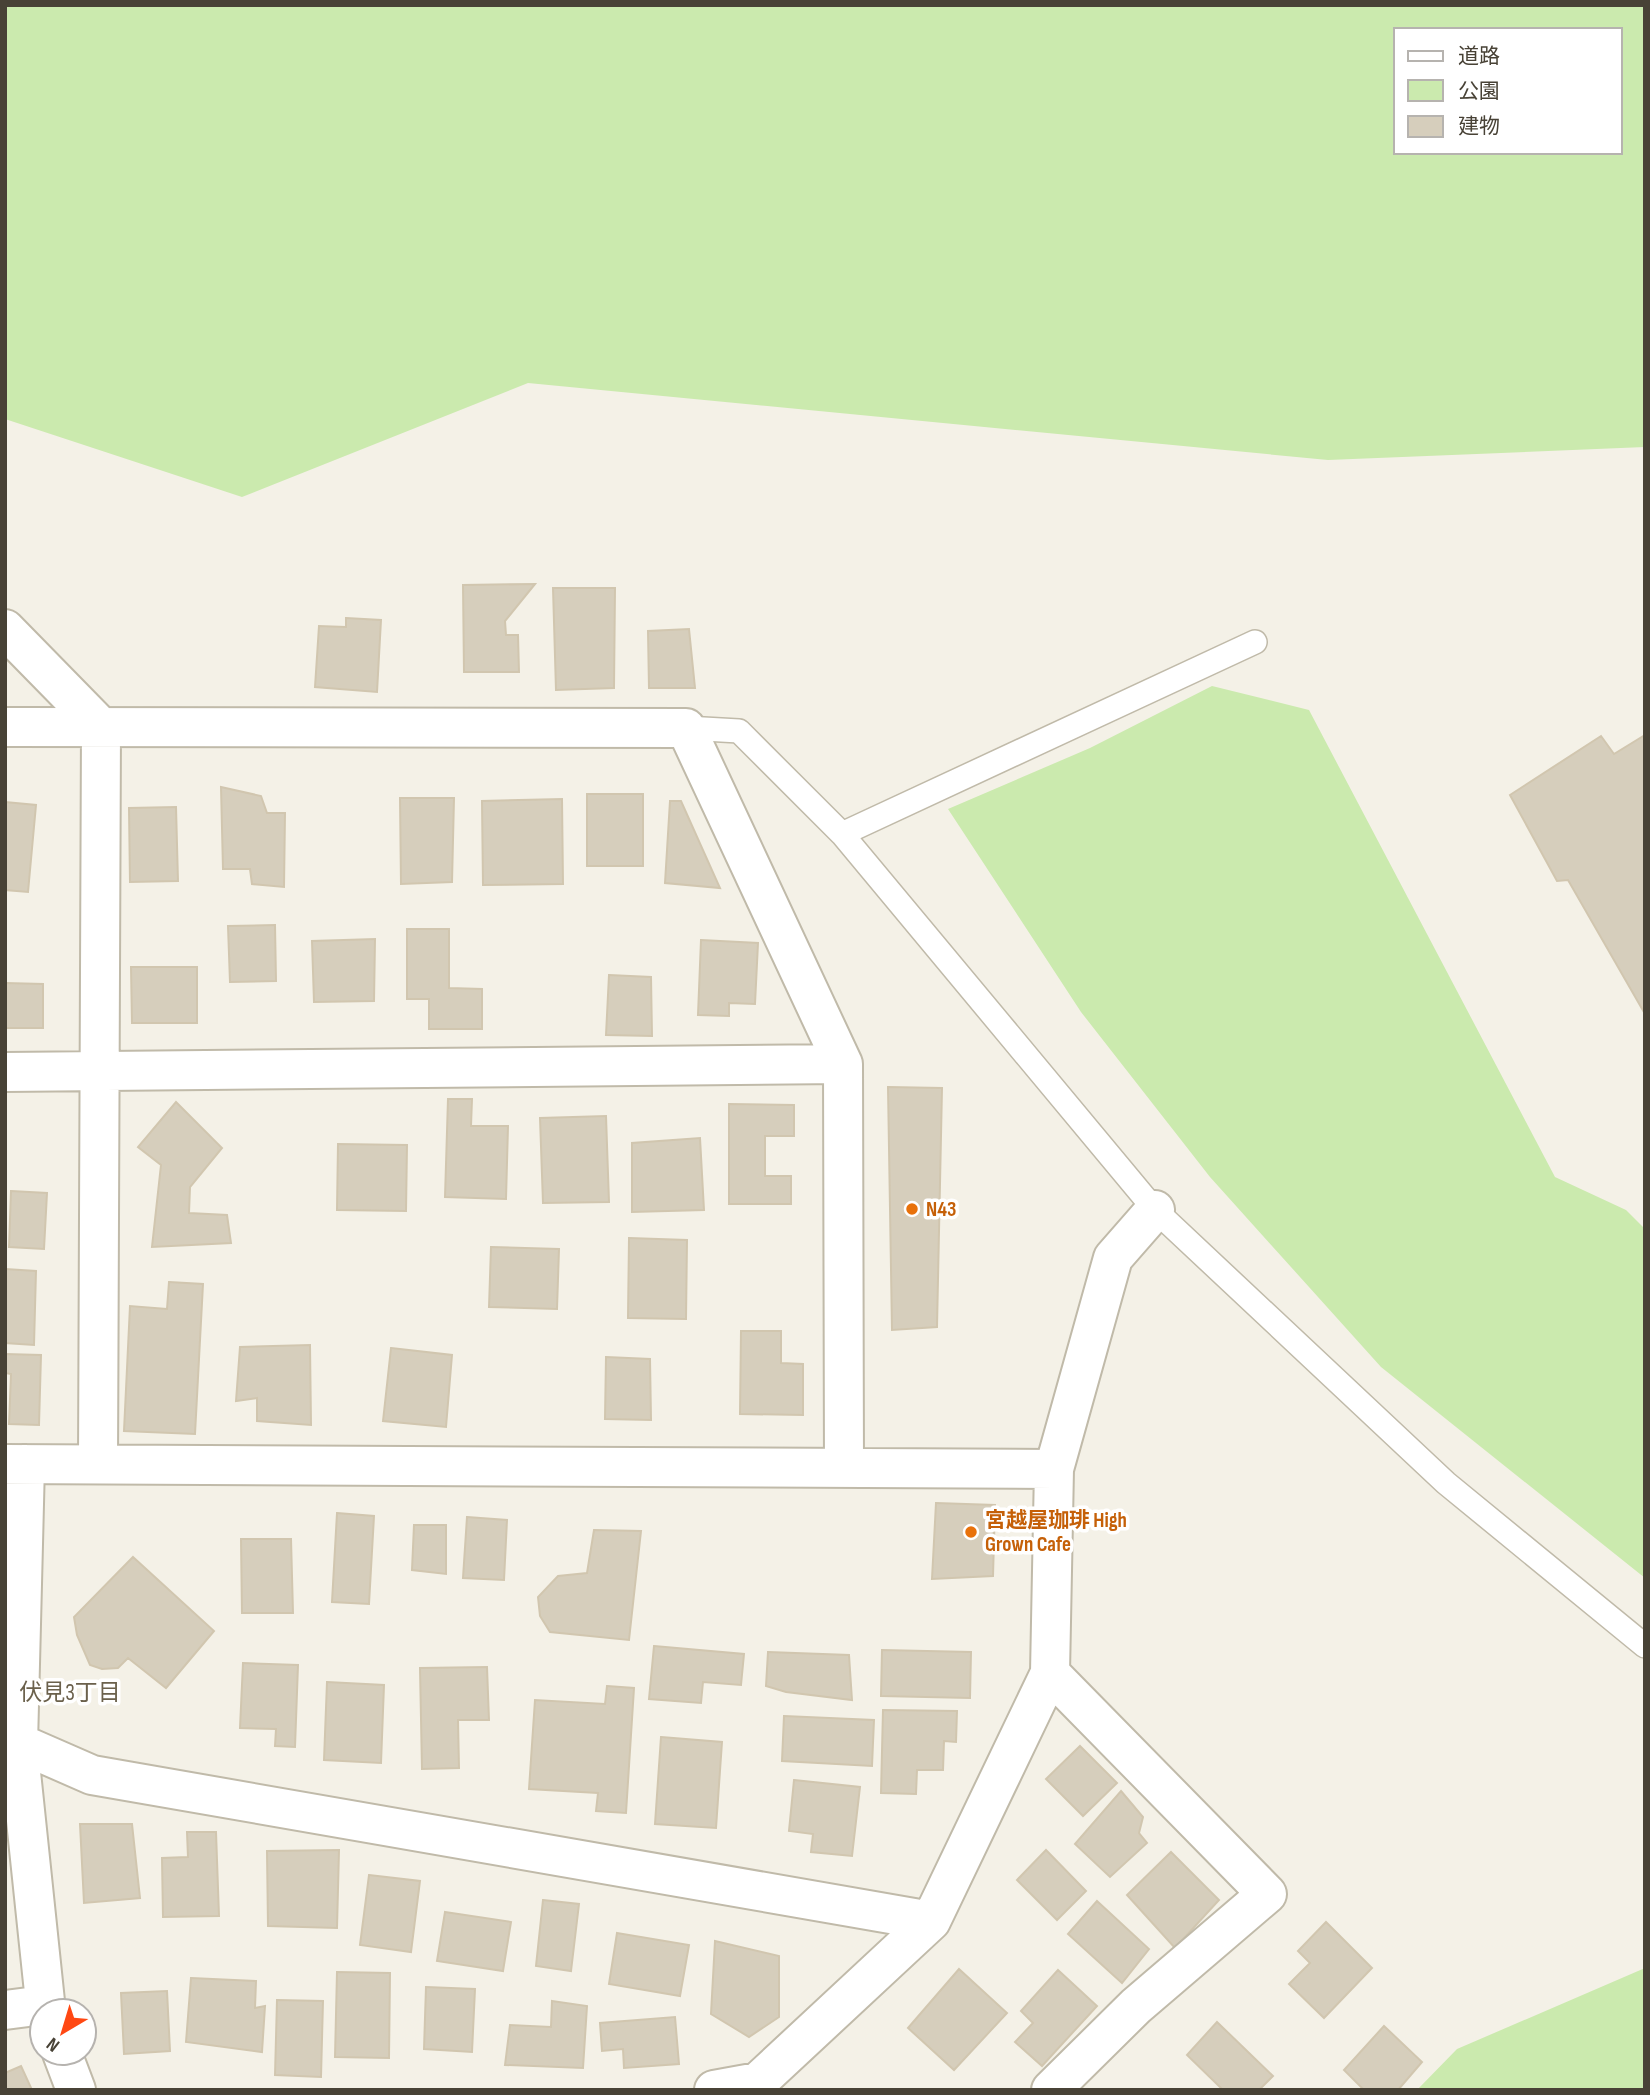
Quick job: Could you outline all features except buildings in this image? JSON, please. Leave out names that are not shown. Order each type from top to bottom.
[{"type":"street","points":[[5,629],[101,727],[98,1464]]},
{"type":"street","points":[[5,727],[685,728],[843,1063],[844,1468]]},
{"type":"street","points":[[5,1072],[843,1063]]},
{"type":"street","points":[[714,2090],[759,2086],[931,1921],[1050,1673],[1054,1469],[1113,1258],[1155,1210]]},
{"type":"street","points":[[44,1997],[11,1741],[15,1464],[1054,1469]]},
{"type":"street","points":[[1050,1673],[1267,1894],[1136,2006],[1051,2090]]},
{"type":"street","points":[[11,1741],[92,1776],[931,1921]]},
{"type":"street","points":[[5,2010],[28,2009]]},
{"type":"street","points":[[67,2067],[76,2090]]},
{"type":"lane","points":[[842,834],[1255,642]]},
{"type":"lane","points":[[685,728],[739,731],[842,834],[1155,1210],[1446,1483],[1645,1646]]},
{"type":"green space","points":[[5,5],[1645,5],[1645,447],[1328,460],[528,383],[242,497],[5,419]]},
{"type":"green space","points":[[1212,686],[1309,710],[1555,1177],[1626,1210],[1645,1229],[1645,1578],[1381,1367],[1210,1177],[1081,1012],[948,809],[1090,748]]},
{"type":"green space","points":[[1645,1968],[1645,2090],[1417,2090],[1457,2049]]},
{"type":"place","name":"N43","points":[[912,1209]]},
{"type":"place","name":"宮越屋珈琲 High Grown Cafe","points":[[971,1532]]},
{"type":"district","name":"伏見3丁目","points":[[70,1692]]}]
